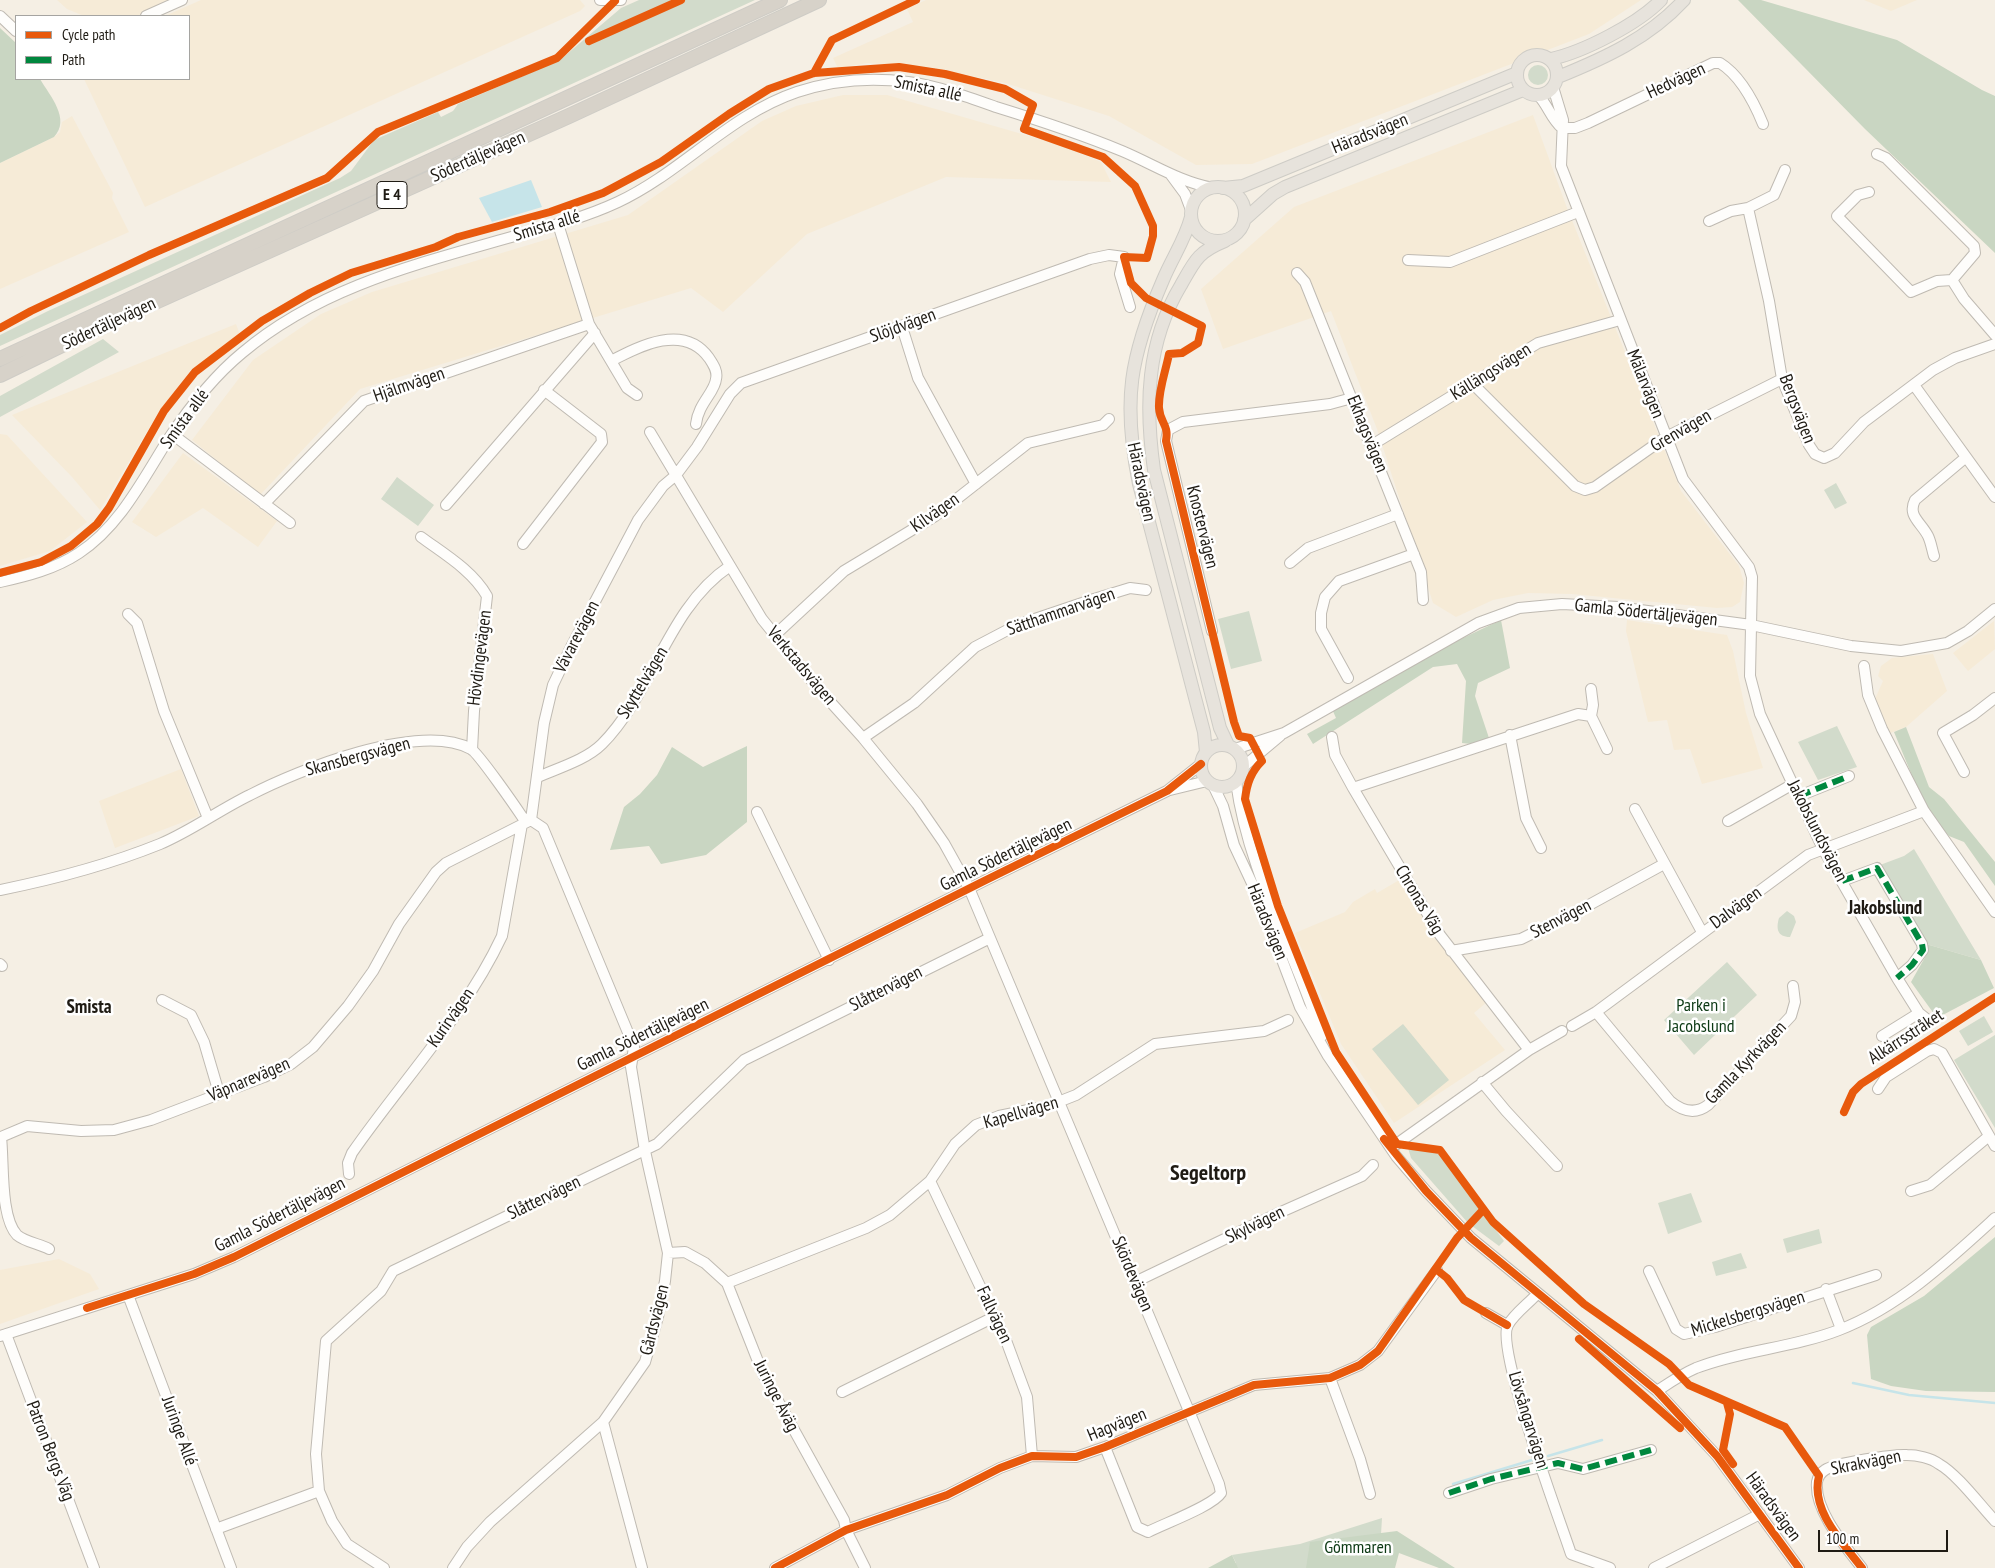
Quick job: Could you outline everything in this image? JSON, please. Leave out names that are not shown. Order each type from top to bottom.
[{"type":"highway","name":"Södertäljevägen","points":[[0,359],[780,0]]},
{"type":"highway","name":"Södertäljevägen","points":[[0,375],[95,330],[570,116],[819,0]]},
{"type":"main road","points":[[1551,59],[1566,56],[1616,32],[1661,0]]},
{"type":"main road","points":[[1555,82],[1556,66],[1551,59],[1544,55],[1532,54],[1523,60],[1517,73],[1518,81],[1523,90],[1538,95],[1555,82],[1625,47],[1667,18],[1684,0]]},
{"type":"main road","name":"Häradsvägen","points":[[1218,188],[1243,186],[1517,73]]},
{"type":"main road","name":"Häradsvägen","points":[[1244,220],[1272,194],[1285,187],[1523,90]]},
{"type":"main road","points":[[1218,188],[1232,191],[1242,203],[1244,220],[1234,235],[1225,240],[1212,240],[1200,234],[1191,214],[1198,196],[1218,188]]},
{"type":"main road","name":"Häradsvägen","points":[[1191,214],[1179,251],[1167,270],[1138,342],[1132,376],[1130,419],[1132,450],[1139,484],[1204,732],[1203,758]]},
{"type":"main road","name":"Häradsvägen","points":[[1225,240],[1205,249],[1195,261],[1176,293],[1160,329],[1152,358],[1149,386],[1149,431],[1154,470],[1220,728],[1231,747]]},
{"type":"main road","points":[[1218,745],[1231,747],[1242,758],[1243,768],[1236,782],[1224,787],[1210,783],[1202,773],[1203,758],[1218,745]]},
{"type":"street","points":[[148,15],[182,0]]},
{"type":"street","points":[[600,0],[621,0]]},
{"type":"street","points":[[0,16],[15,31]]},
{"type":"street","name":"Hedvägen","points":[[1562,128],[1575,128],[1588,123],[1713,63],[1720,63],[1734,74],[1753,101],[1763,124]]},
{"type":"street","name":"Smista allé","points":[[0,582],[47,570],[76,555],[93,543],[105,532],[132,497],[172,434],[208,387],[242,352],[306,308],[363,282],[558,224],[623,200],[732,125],[764,106],[795,92],[844,81],[910,82],[955,93],[1120,150],[1192,184],[1218,188]]},
{"type":"street","name":"Mälarvägen","points":[[1555,82],[1563,120],[1561,166],[1666,437],[1690,490],[1749,567],[1753,588],[1751,625]]},
{"type":"street","points":[[1538,95],[1545,102],[1555,123],[1562,128]]},
{"type":"street","points":[[1869,192],[1858,195],[1837,216],[1911,292],[1937,281],[1952,280],[1975,253],[1974,246],[1886,158],[1876,154]]},
{"type":"street","points":[[1709,220],[1732,211],[1748,208],[1774,195],[1785,170]]},
{"type":"street","name":"Smista allé","points":[[1170,175],[1185,194],[1191,214]]},
{"type":"street","name":"Bergsvägen","points":[[1748,208],[1769,301],[1782,379],[1814,454],[1824,458],[1835,453],[1864,422],[1933,370],[1956,358],[1995,344]]},
{"type":"street","points":[[1408,260],[1450,262],[1578,212]]},
{"type":"street","points":[[558,224],[592,328],[627,388],[637,395]]},
{"type":"street","name":"Slöjdvägen","points":[[676,476],[730,394],[741,383],[1090,259],[1109,255],[1124,257],[1120,274],[1130,307]]},
{"type":"street","name":"Ekhagsvägen","points":[[1297,273],[1305,282],[1372,445],[1421,572],[1423,600]]},
{"type":"street","points":[[1952,280],[1964,299],[1995,336]]},
{"type":"street","name":"Källängsvägen","points":[[1372,445],[1538,343],[1620,320]]},
{"type":"street","points":[[902,327],[918,378],[976,484]]},
{"type":"street","points":[[446,505],[544,390],[592,328]]},
{"type":"street","name":"Hjälmvägen","points":[[264,504],[364,401],[592,328]]},
{"type":"street","points":[[611,361],[644,343],[658,340],[685,342],[703,350],[715,366],[717,380],[697,412],[696,424]]},
{"type":"street","name":"Grenvägen","points":[[1473,384],[1575,486],[1585,490],[1595,487],[1666,437],[1782,379]]},
{"type":"street","points":[[1914,385],[1995,497]]},
{"type":"street","points":[[523,544],[602,442],[601,434],[544,390]]},
{"type":"street","name":"Knostervägen","points":[[1212,631],[1166,441],[1168,430],[1183,422],[1330,404],[1352,398]]},
{"type":"street","name":"Kilvägen","points":[[775,635],[844,571],[935,516],[1028,443],[1102,425],[1109,419]]},
{"type":"street","name":"Verkstadsvägen","points":[[650,432],[762,619],[816,686],[863,738],[939,835],[970,888]]},
{"type":"street","points":[[172,434],[290,523]]},
{"type":"street","points":[[1934,556],[1928,536],[1912,514],[1911,507],[1915,500],[1965,458]]},
{"type":"street","name":"Vävarevägen","points":[[526,822],[538,778],[544,723],[553,685],[638,520],[663,486],[676,476]]},
{"type":"street","points":[[1290,563],[1308,548],[1398,514]]},
{"type":"street","name":"Hövdingevägen","points":[[421,537],[467,571],[481,585],[487,596],[474,711],[472,750]]},
{"type":"street","points":[[1348,678],[1322,629],[1321,612],[1325,597],[1339,581],[1414,554]]},
{"type":"street","name":"Skyttelvägen","points":[[538,778],[584,756],[600,746],[630,708],[659,655],[692,603],[719,572],[730,566]]},
{"type":"street","name":"Sätthammarvägen","points":[[863,738],[914,702],[975,647],[1017,625],[1130,588],[1146,590]]},
{"type":"street","name":"Gamla Södertäljevägen","points":[[1243,768],[1284,733],[1471,627],[1519,608],[1562,604],[1618,607],[1751,625],[1851,646],[1901,652],[1947,643],[1968,631],[1995,609]]},
{"type":"street","points":[[128,614],[137,623],[163,707],[208,818]]},
{"type":"street","name":"Jakobslundsvägen","points":[[1751,625],[1749,670],[1752,690],[1760,714],[1823,849],[1897,978],[1919,1013],[1928,1021]]},
{"type":"street","points":[[1864,666],[1868,695],[1882,729],[1924,812],[1995,912]]},
{"type":"street","points":[[1591,689],[1593,705],[1591,716],[1606,749]]},
{"type":"street","points":[[1964,772],[1943,733],[1973,715],[1995,698]]},
{"type":"street","points":[[1353,788],[1578,714],[1591,716]]},
{"type":"street","name":"Gamla Södertäljevägen","points":[[1231,747],[1284,733]]},
{"type":"street","points":[[1510,735],[1526,818],[1541,848]]},
{"type":"street","name":"Chronas Väg","points":[[1332,736],[1335,755],[1353,788],[1451,951],[1529,1050]]},
{"type":"street","name":"Skansbergsvägen","points":[[0,890],[72,875],[162,843],[249,795],[322,764],[388,745],[427,740],[449,742],[472,750]]},
{"type":"street","points":[[472,750],[526,822],[543,828],[634,1047],[632,1058]]},
{"type":"street","name":"Gamla Södertäljevägen","points":[[1167,791],[1203,758]]},
{"type":"street","points":[[1799,796],[1849,776]]},
{"type":"street","name":"Häradsvägen","points":[[1236,782],[1249,840],[1278,922],[1311,1002],[1328,1056]]},
{"type":"street","name":"Gamla Södertäljevägen","points":[[3,1335],[194,1274],[234,1257],[1167,791],[1210,783]]},
{"type":"street","name":"Häradsvägen","points":[[1210,783],[1223,806],[1234,845],[1257,894],[1300,1007],[1328,1056],[1390,1148],[1426,1191],[1471,1238],[1656,1391],[1717,1456],[1799,1568]]},
{"type":"street","points":[[1728,821],[1793,784]]},
{"type":"street","points":[[1635,809],[1702,932]]},
{"type":"street","points":[[757,812],[829,960]]},
{"type":"street","name":"Dalvägen","points":[[1529,1050],[1596,1012],[1808,855],[1924,812]]},
{"type":"street","name":"Väpnarevägen","points":[[49,1249],[22,1238],[10,1226],[4,1197],[1,1137],[28,1126],[81,1131],[114,1130],[151,1120],[264,1077],[291,1064],[313,1047],[348,1006],[373,971],[399,924],[436,872],[446,863],[526,822]]},
{"type":"street","name":"Kurirvägen","points":[[349,1174],[348,1163],[352,1152],[457,1012],[495,952],[502,936],[526,822]]},
{"type":"street","name":"Stenvägen","points":[[1451,951],[1521,939],[1571,915],[1664,864]]},
{"type":"street","points":[[1842,881],[1877,868],[1922,944],[1923,950],[1897,978]]},
{"type":"street","name":"Skördevägen","points":[[970,888],[1189,1410],[1221,1493],[1218,1498],[1200,1508],[1148,1532],[1137,1527],[1104,1447]]},
{"type":"street","name":"Slåttervägen","points":[[384,1568],[347,1544],[332,1521],[319,1490],[316,1454],[326,1341],[381,1291],[393,1271],[657,1144],[744,1060],[990,938]]},
{"type":"street","name":"Gamla Kyrkvägen","points":[[1596,1012],[1670,1101],[1679,1108],[1698,1110],[1708,1105],[1791,1016],[1795,1002],[1792,986]]},
{"type":"street","points":[[162,1000],[191,1015],[204,1042],[220,1094]]},
{"type":"street","points":[[1882,1036],[1919,1013]]},
{"type":"street","name":"Kapellvägen","points":[[727,1283],[866,1228],[890,1215],[930,1181],[955,1144],[976,1125],[999,1116],[1060,1102],[1076,1095],[1155,1044],[1264,1031],[1288,1020]]},
{"type":"street","points":[[1878,1089],[1886,1076],[1934,1049],[1942,1053],[1995,1146]]},
{"type":"street","points":[[1390,1148],[1529,1050]]},
{"type":"street","name":"Gårdsvägen","points":[[453,1568],[467,1547],[490,1522],[603,1422],[646,1362],[662,1299],[668,1253],[644,1151],[631,1067],[632,1058]]},
{"type":"street","points":[[1482,1082],[1506,1111],[1558,1166]]},
{"type":"street","points":[[1911,1191],[1930,1185],[1989,1136]]},
{"type":"street","name":"Skylvägen","points":[[1135,1282],[1362,1176],[1373,1165]]},
{"type":"street","name":"Fallvägen","points":[[930,1181],[1008,1343],[1028,1398],[1032,1456]]},
{"type":"street","name":"Mickelsbergsvägen","points":[[1656,1391],[1696,1368],[1806,1342],[1841,1330],[1895,1302],[1930,1275],[1995,1218]]},
{"type":"street","name":"Juringe Åväg","points":[[668,1253],[684,1252],[705,1263],[727,1283],[763,1374],[844,1520],[846,1530],[865,1568]]},
{"type":"street","name":"Hagvägen","points":[[775,1568],[846,1530],[947,1495],[1000,1468],[1032,1456],[1076,1456],[1104,1447],[1189,1410],[1254,1385],[1330,1378],[1360,1365],[1378,1351],[1437,1270]]},
{"type":"street","name":"Mickelsbergsvägen","points":[[1649,1271],[1676,1329],[1684,1334],[1715,1327],[1826,1289],[1876,1275]]},
{"type":"street","name":"Mickelsbergsvägen","points":[[1826,1289],[1841,1330]]},
{"type":"street","points":[[1486,1313],[1507,1325],[1537,1294]]},
{"type":"street","name":"Juringe Allé","points":[[128,1295],[231,1568]]},
{"type":"street","points":[[842,1392],[994,1317]]},
{"type":"street","name":"Lövsångarvägen","points":[[1507,1325],[1505,1343],[1533,1444],[1571,1554],[1610,1568]]},
{"type":"street","name":"Patron Bergs Väg","points":[[3,1335],[94,1568]]},
{"type":"street","points":[[1330,1378],[1360,1458],[1370,1494]]},
{"type":"street","points":[[603,1422],[642,1568]]},
{"type":"street","points":[[1449,1493],[1491,1479],[1558,1463],[1583,1469],[1651,1450]]},
{"type":"street","name":"Skrakvägen","points":[[1862,1568],[1829,1525],[1823,1508],[1817,1483],[1819,1476],[1829,1467],[1894,1455],[1907,1454],[1927,1459],[1946,1469],[1995,1521]]},
{"type":"street","points":[[216,1529],[319,1490]]},
{"type":"street","points":[[1654,1568],[1760,1514]]},
{"type":"shaded area","points":[[57,0],[171,0],[139,15],[82,15],[67,9]]},
{"type":"shaded area","points":[[201,0],[580,0],[585,6],[580,11],[145,207],[84,80],[190,80],[190,15],[167,15]]},
{"type":"shaded area","points":[[926,0],[1641,0],[1589,34],[1252,164],[1196,165],[1109,116],[1005,83],[930,67],[868,63],[838,68],[833,58],[913,22],[907,9]]},
{"type":"shaded area","points":[[1864,0],[1917,0],[1891,11]]},
{"type":"shaded area","points":[[843,95],[887,95],[1060,145],[1101,162],[1111,182],[946,177],[807,234],[723,312],[691,288],[360,389],[260,495],[192,440],[253,360],[321,314],[372,292],[628,215],[762,121],[796,106]]},
{"type":"shaded area","points":[[1533,115],[1567,208],[1681,491],[1739,566],[1744,583],[1740,602],[1732,607],[1717,608],[1572,594],[1528,593],[1493,600],[1456,617],[1433,603],[1377,429],[1331,311],[1223,349],[1201,289],[1294,207]]},
{"type":"shaded area","points":[[72,116],[113,193],[112,198],[129,232],[0,289],[0,163],[54,137],[60,132],[62,122]]},
{"type":"shaded area","points":[[236,324],[240,335],[191,370],[158,413],[100,510],[72,477],[12,415]]},
{"type":"shaded area","points":[[0,434],[7,435],[87,522],[50,551],[0,566]]},
{"type":"shaded area","points":[[183,453],[277,521],[258,547],[203,508],[156,537],[132,522]]},
{"type":"shaded area","points":[[1627,620],[1727,635],[1733,651],[1746,713],[1763,768],[1702,784],[1690,749],[1674,750],[1667,720],[1648,722],[1626,631]]},
{"type":"shaded area","points":[[1994,621],[1995,649],[1968,671],[1953,653]]},
{"type":"shaded area","points":[[1933,654],[1947,691],[1906,727],[1888,734],[1875,699],[1883,681],[1878,676],[1881,666],[1892,658]]},
{"type":"shaded area","points":[[181,769],[199,816],[115,848],[99,801]]},
{"type":"shaded area","points":[[1401,879],[1436,937],[1488,1001],[1474,1013],[1505,1050],[1394,1123],[1341,1044],[1295,933],[1345,912],[1353,902],[1375,889],[1377,893]]},
{"type":"shaded area","points":[[59,1259],[90,1274],[99,1289],[0,1324],[0,1270]]},
{"type":"green space","points":[[639,0],[755,0],[0,346],[0,335],[48,311],[340,178],[351,171],[374,140],[438,112],[441,117],[453,111],[458,104],[560,60],[621,8]]},
{"type":"green space","points":[[1738,0],[1761,0],[1897,40],[1995,96],[1995,253],[1865,129]]},
{"type":"green space","points":[[0,28],[15,42],[15,80],[41,80],[57,108],[60,115],[60,123],[59,130],[54,137],[0,163]]},
{"type":"green space","points":[[1538,65],[1545,68],[1548,75],[1545,82],[1538,85],[1531,82],[1528,75],[1531,68]]},
{"type":"green space","points":[[103,339],[119,352],[0,417],[0,396]]},
{"type":"green space","points":[[397,477],[434,505],[418,526],[381,499]]},
{"type":"green space","points":[[1836,483],[1847,503],[1835,509],[1824,490]]},
{"type":"green space","points":[[1249,611],[1262,661],[1231,669],[1218,619]]},
{"type":"green space","points":[[1501,620],[1510,668],[1478,683],[1475,696],[1489,738],[1471,744],[1462,743],[1466,681],[1457,664],[1433,667],[1313,744],[1307,734],[1336,718],[1332,709],[1431,653]]},
{"type":"green space","points":[[1837,726],[1857,767],[1818,780],[1798,742]]},
{"type":"green space","points":[[1906,727],[1929,787],[1944,799],[1995,862],[1995,886],[1964,842],[1949,836],[1927,812],[1894,732]]},
{"type":"green space","points":[[747,746],[747,822],[706,855],[661,864],[649,846],[610,850],[624,807],[640,794],[657,775],[672,747],[703,767]]},
{"type":"green space","points":[[1914,849],[1981,960],[1926,944],[1880,865],[1904,856]]},
{"type":"green space","points":[[1787,911],[1794,916],[1796,922],[1790,937],[1780,934],[1778,931],[1779,918]]},
{"type":"green space","points":[[1926,944],[1981,960],[1994,988],[1937,1018],[1911,982],[1928,952]]},
{"type":"green space","name":"Parken i Jacobslund","points":[[1727,962],[1757,995],[1694,1055],[1664,1020]]},
{"type":"green space","points":[[1984,1016],[1993,1032],[1968,1046],[1959,1031]]},
{"type":"green space","points":[[1403,1024],[1449,1080],[1418,1105],[1372,1049]]},
{"type":"green space","points":[[1995,1035],[1995,1128],[1954,1060]]},
{"type":"green space","points":[[1408,1148],[1438,1152],[1504,1241],[1499,1246],[1468,1223],[1411,1158]]},
{"type":"green space","points":[[1691,1193],[1702,1222],[1668,1234],[1658,1203]]},
{"type":"green space","points":[[1819,1229],[1822,1243],[1787,1253],[1783,1239]]},
{"type":"green space","points":[[1995,1237],[1995,1392],[1926,1391],[1891,1386],[1871,1379],[1867,1335],[1871,1327],[1924,1296]]},
{"type":"green space","points":[[1741,1253],[1747,1268],[1716,1276],[1712,1262]]},
{"type":"green space","name":"Gömmaren","points":[[1382,1518],[1379,1568],[1221,1568],[1236,1563],[1232,1555],[1300,1544]]},
{"type":"green space","points":[[1397,1531],[1455,1568],[1439,1568],[1399,1553],[1395,1568],[1306,1568],[1310,1542]]},
{"type":"green space","points":[[1232,1555],[1238,1568],[1208,1568]]},
{"type":"water","points":[[531,180],[542,207],[492,222],[479,198]]},
{"type":"waterway","points":[[1853,1383],[1909,1395],[1995,1403]]},
{"type":"waterway","points":[[1548,1456],[1602,1440]]},
{"type":"waterway","points":[[1453,1484],[1532,1460]]},
{"type":"marked path","points":[[1799,796],[1849,776]]},
{"type":"marked path","points":[[1842,881],[1877,868],[1922,944],[1923,950],[1912,965],[1897,978]]},
{"type":"marked path","points":[[1449,1493],[1491,1479],[1558,1463],[1583,1469],[1651,1450]]},
{"type":"cycle path","points":[[589,41],[681,0]]},
{"type":"cycle path","points":[[814,73],[832,40],[916,0]]},
{"type":"cycle path","points":[[0,328],[31,311],[149,255],[327,178],[378,132],[557,58],[615,1]]},
{"type":"cycle path","points":[[0,573],[41,562],[71,546],[97,524],[109,508],[164,411],[195,372],[262,321],[310,293],[351,273],[436,247],[458,237],[550,212],[603,193],[661,162],[729,114],[769,89],[814,73],[899,67],[945,74],[1005,89],[1033,105],[1024,129],[1103,157],[1135,186],[1153,226],[1153,236],[1147,258],[1124,257],[1131,283],[1146,298],[1202,326],[1198,343],[1182,353],[1169,354],[1162,381],[1159,408],[1167,435],[1166,441],[1234,722],[1239,736],[1250,738],[1262,761],[1250,778],[1245,799],[1278,906],[1336,1052],[1397,1144],[1440,1150],[1493,1222],[1584,1304],[1669,1364],[1689,1385],[1785,1427],[1819,1476],[1817,1489],[1819,1501],[1830,1525],[1862,1568]]},
{"type":"cycle path","points":[[87,1308],[194,1274],[234,1257],[1167,791],[1201,764]]},
{"type":"cycle path","name":"Alkärrsstråket","points":[[1844,1112],[1853,1092],[1861,1084],[1995,997]]},
{"type":"cycle path","points":[[1384,1139],[1426,1191],[1471,1238],[1657,1391],[1717,1456],[1799,1568]]},
{"type":"cycle path","points":[[775,1568],[846,1530],[947,1495],[1000,1468],[1032,1456],[1076,1457],[1105,1447],[1254,1385],[1330,1378],[1360,1365],[1378,1351],[1457,1238],[1483,1210]]},
{"type":"cycle path","points":[[1437,1270],[1447,1278],[1464,1300],[1507,1325]]},
{"type":"cycle path","points":[[1579,1339],[1680,1428]]},
{"type":"cycle path","points":[[1727,1403],[1730,1414],[1723,1450],[1733,1464]]},
{"type":"district","name":"Jakobslund","points":[[1885,909]]},
{"type":"district","name":"Smista","points":[[89,1008]]},
{"type":"district","name":"Segeltorp","points":[[1208,1174]]}]
